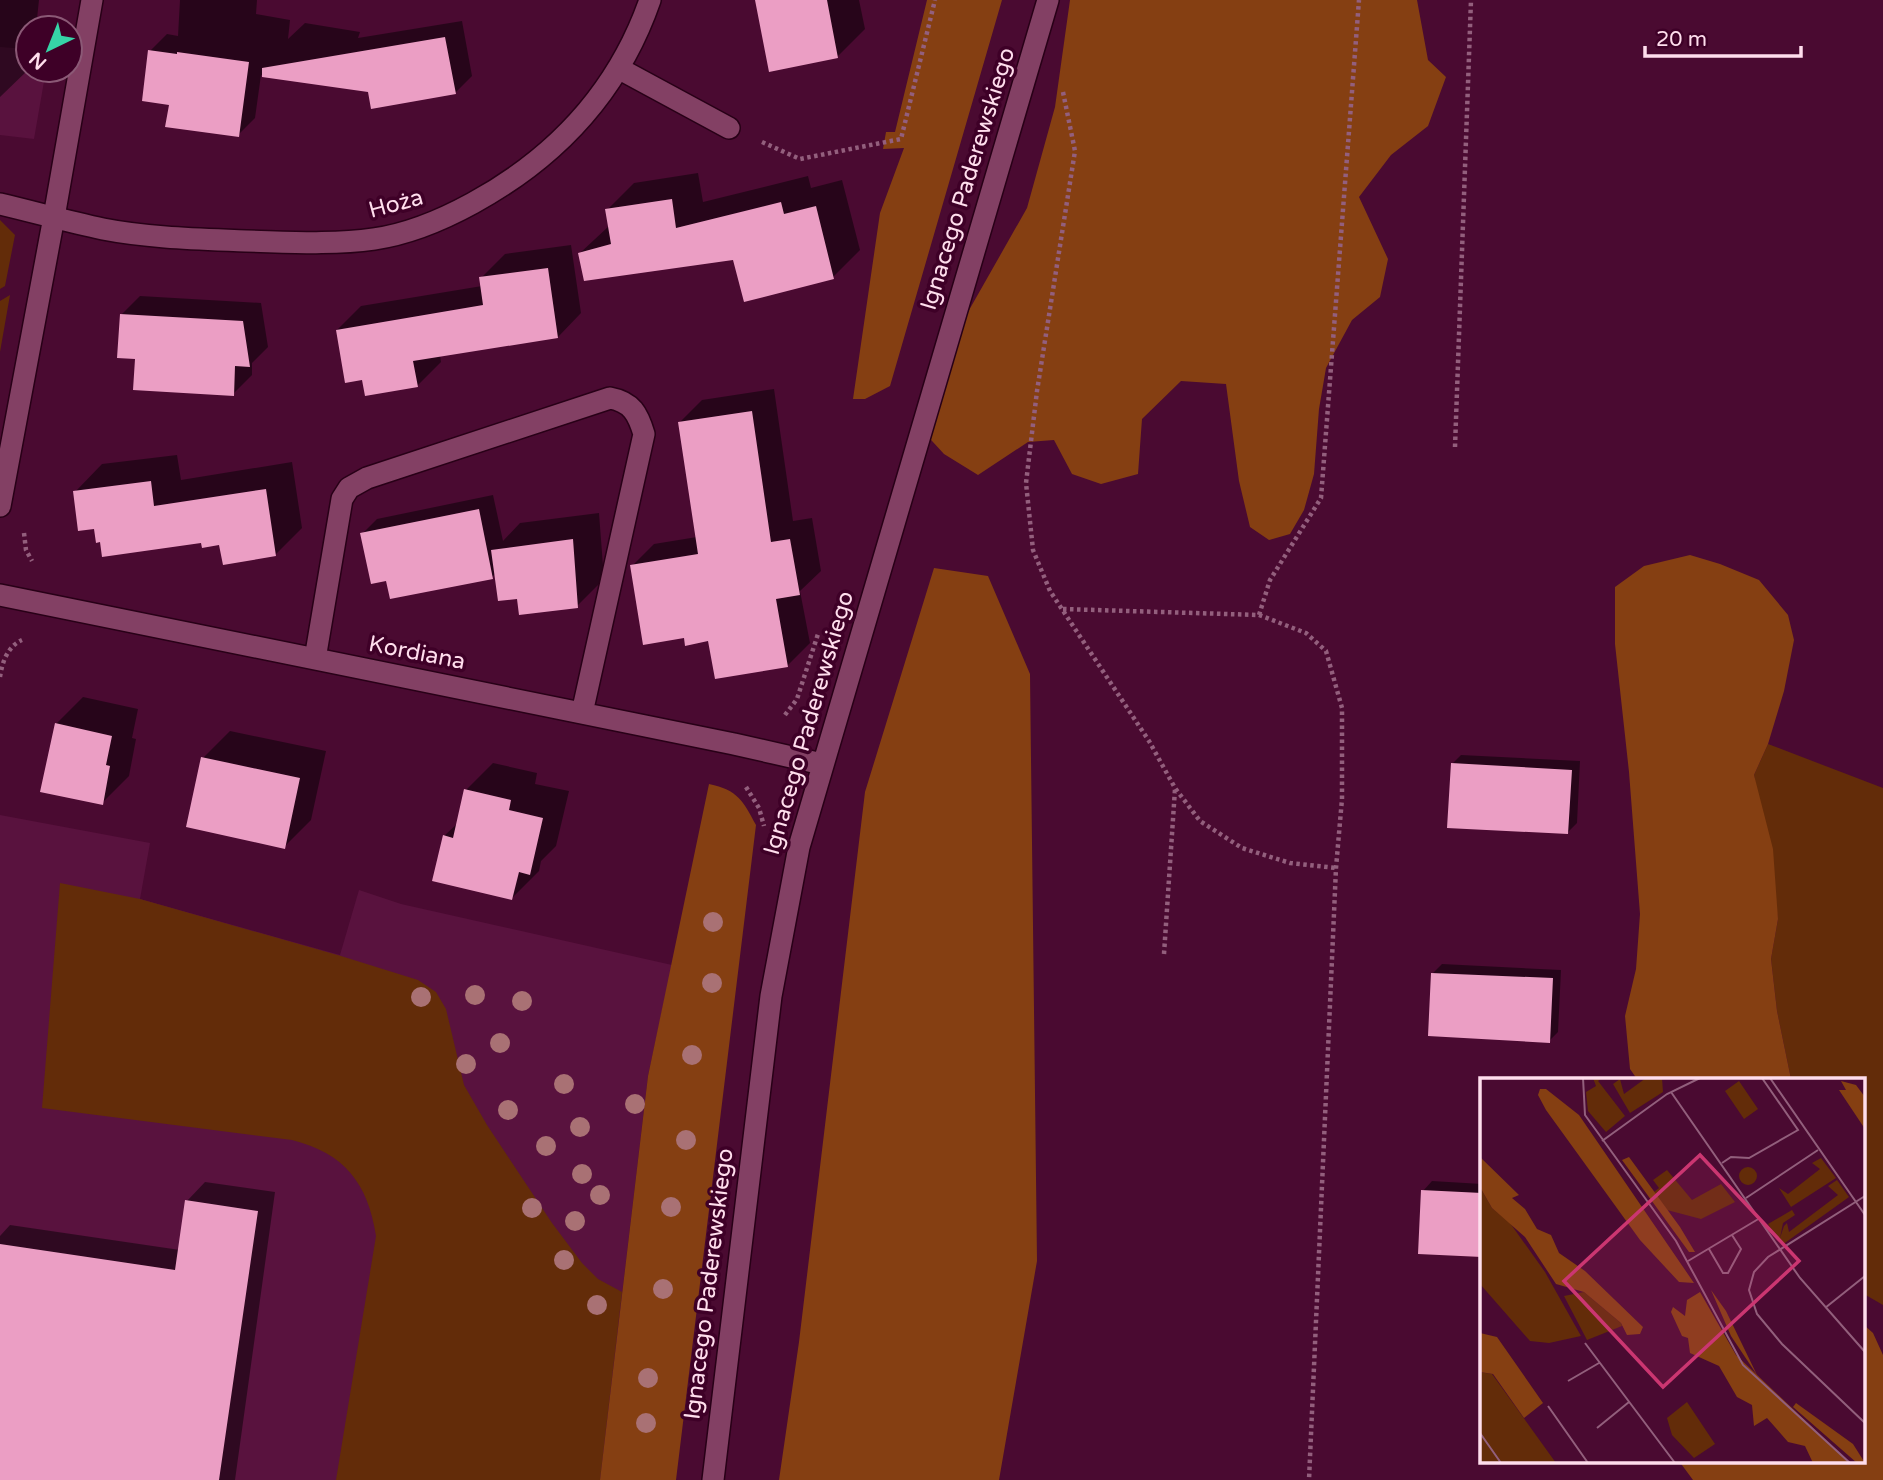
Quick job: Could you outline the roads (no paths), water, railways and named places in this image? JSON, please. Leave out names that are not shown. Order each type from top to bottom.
[{"type":"street","points":[[0,506],[92,0]]},
{"type":"street","name":"Hoża","points":[[0,204],[104,229],[200,239],[288,242],[373,239],[413,230],[450,216],[484,197],[536,163],[574,128],[599,99],[618,68],[641,26],[650,0]]},
{"type":"street","name":"Ignacego Paderewskiego","points":[[713,1480],[771,996],[799,847],[1048,0]]},
{"type":"street","points":[[618,68],[729,128]]},
{"type":"street","points":[[315,659],[342,499],[349,488],[367,478],[610,398],[625,401],[638,414],[644,434],[582,713]]},
{"type":"street","name":"Kordiana","points":[[0,595],[822,764]]}]
